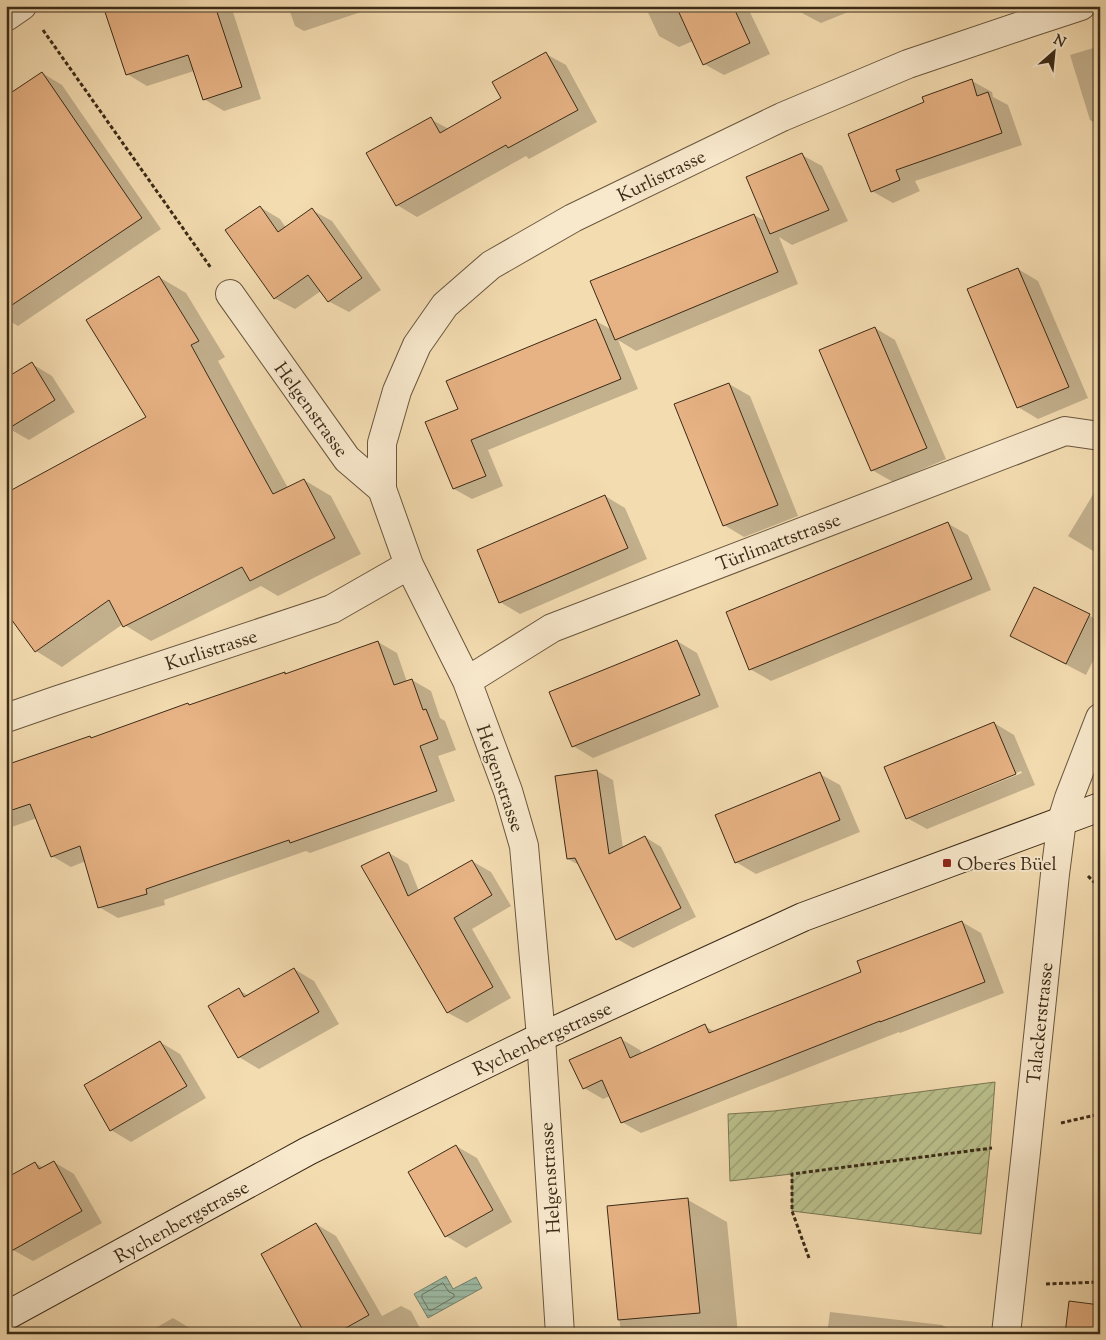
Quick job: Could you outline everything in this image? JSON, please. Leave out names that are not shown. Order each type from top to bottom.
[{"type":"street","name":"Kurlistrasse","points":[[382,489],[382,443],[398,391],[417,345],[445,305],[491,265],[573,218],[782,117],[908,64],[1080,6]]},
{"type":"street","points":[[6,17],[30,14]]},
{"type":"street","name":"Helgenstrasse","points":[[230,294],[347,459],[382,489],[409,565],[467,681],[508,791],[524,846],[540,1037],[560,1334]]},
{"type":"street","name":"Türlimattstrasse","points":[[467,681],[552,628],[1065,431],[1100,436]]},
{"type":"street","name":"Kurlistrasse","points":[[6,718],[332,609],[409,565]]},
{"type":"street","name":"Talackerstrasse","points":[[1006,1334],[1054,874],[1062,820],[1100,718]]},
{"type":"street","name":"Rychenbergstrasse","points":[[6,1316],[308,1151],[540,1037],[803,918],[1100,806]]},
{"type":"path","points":[[30,14],[230,294]]},
{"type":"path","points":[[1080,875],[1088,876],[1100,888]]},
{"type":"path","points":[[1059,1124],[1100,1114]]},
{"type":"path","points":[[809,1258],[792,1211],[792,1174],[990,1148],[996,1149]]},
{"type":"path","points":[[1044,1284],[1100,1282]]},
{"type":"shaded area","points":[[995,1082],[981,1234],[792,1211],[792,1174],[730,1181],[728,1114],[774,1111]]},
{"type":"water","points":[[446,1276],[453,1289],[476,1277],[482,1288],[428,1318],[414,1294]]},
{"type":"building","points":[[103,6],[215,6],[242,87],[203,100],[188,55],[126,75]]},
{"type":"building","points":[[676,6],[733,6],[750,43],[703,65]]},
{"type":"building","points":[[546,52],[578,110],[508,148],[506,145],[396,206],[366,153],[431,117],[440,133],[501,98],[492,82]]},
{"type":"building","points":[[42,72],[142,218],[6,309],[6,96]]},
{"type":"building","points":[[972,79],[977,96],[988,92],[1002,133],[896,170],[900,180],[871,192],[848,134],[924,102],[922,97]]},
{"type":"building","points":[[802,153],[829,210],[770,234],[746,177]]},
{"type":"building","points":[[260,206],[278,232],[312,208],[362,278],[328,302],[308,275],[274,299],[225,230]]},
{"type":"building","points":[[754,214],[778,272],[615,340],[590,281]]},
{"type":"building","points":[[1018,268],[1069,387],[1017,408],[967,289]]},
{"type":"building","points":[[159,276],[199,341],[191,345],[273,494],[304,479],[335,538],[250,581],[242,567],[123,627],[109,600],[35,652],[6,612],[6,493],[146,417],[86,320]]},
{"type":"building","points":[[596,319],[621,379],[471,440],[486,476],[453,489],[425,422],[458,409],[446,381]]},
{"type":"building","points":[[875,327],[927,448],[871,471],[819,350]]},
{"type":"building","points":[[32,362],[55,400],[6,430],[6,378]]},
{"type":"building","points":[[729,383],[778,505],[723,526],[674,404]]},
{"type":"building","points":[[605,495],[628,548],[499,603],[477,550]]},
{"type":"building","points":[[948,522],[972,579],[749,670],[726,612]]},
{"type":"building","points":[[1034,587],[1090,614],[1066,664],[1010,636]]},
{"type":"building","points":[[677,640],[700,695],[572,747],[549,692]]},
{"type":"building","points":[[378,641],[394,685],[412,679],[423,710],[426,709],[438,739],[420,746],[437,791],[290,843],[289,840],[146,889],[147,894],[98,908],[80,846],[51,857],[30,804],[6,812],[6,765],[90,736],[91,738],[188,703],[189,705],[285,672],[285,674]]},
{"type":"building","points":[[994,722],[1016,774],[906,819],[884,767]]},
{"type":"building","points":[[597,770],[609,854],[645,836],[681,908],[616,940],[575,858],[567,859],[555,776]]},
{"type":"building","points":[[820,772],[840,820],[735,863],[715,815]]},
{"type":"building","points":[[389,852],[408,896],[472,860],[492,895],[454,918],[493,987],[447,1013],[361,866]]},
{"type":"building","points":[[962,921],[985,982],[880,1021],[621,1123],[602,1080],[583,1089],[569,1060],[621,1037],[630,1058],[705,1024],[709,1033],[861,972],[857,961]]},
{"type":"building","points":[[294,968],[319,1012],[238,1058],[208,1006],[239,988],[244,997]]},
{"type":"building","points":[[160,1041],[187,1086],[110,1131],[84,1085]]},
{"type":"building","points":[[456,1145],[493,1210],[445,1237],[408,1172]]},
{"type":"building","points":[[54,1161],[82,1211],[6,1254],[6,1178],[35,1162],[39,1169]]},
{"type":"building","points":[[688,1198],[700,1313],[618,1320],[607,1206]]},
{"type":"building","points":[[316,1223],[369,1315],[335,1334],[305,1334],[261,1254]]},
{"type":"building","points":[[1069,1301],[1100,1305],[1100,1334],[1065,1334]]},
{"type":"place","name":"Oberes Büel","points":[[947,863]]}]
